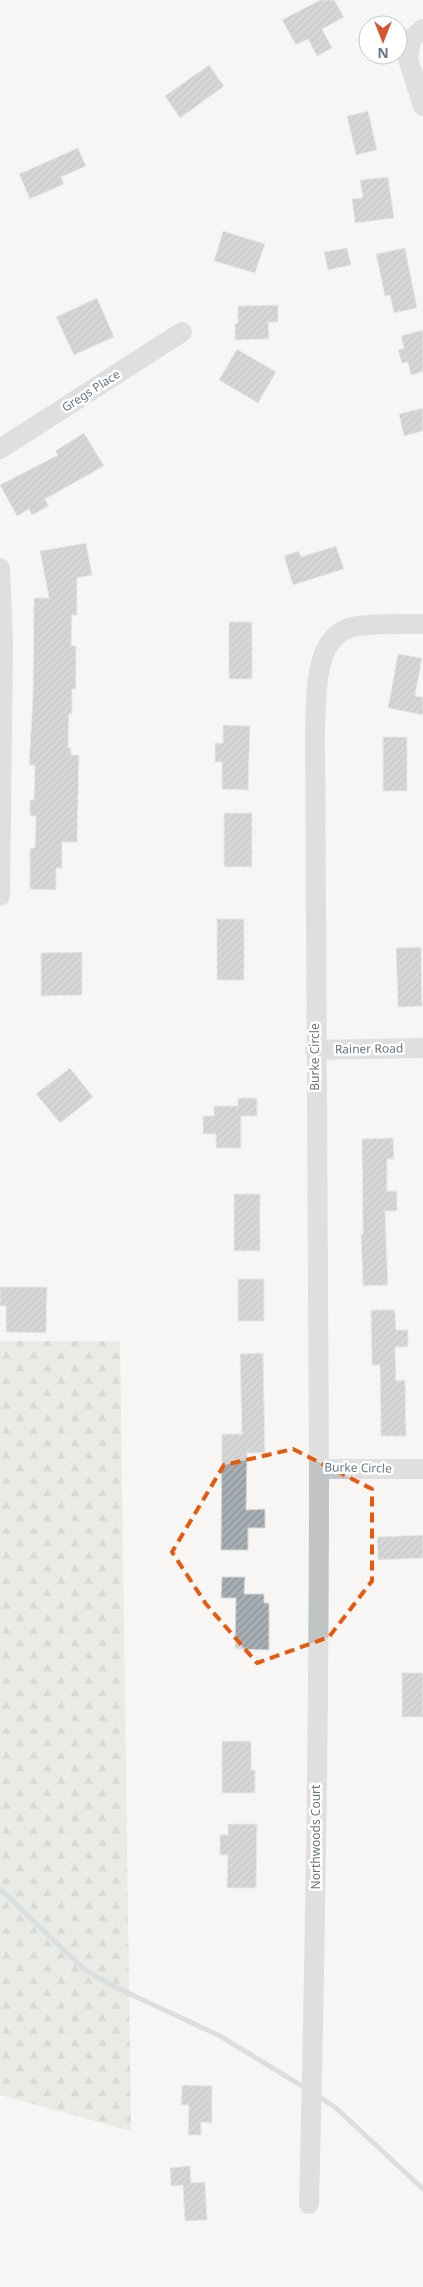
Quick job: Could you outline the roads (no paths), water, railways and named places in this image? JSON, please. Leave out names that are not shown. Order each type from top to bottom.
[{"type":"street","points":[[423,28],[411,39],[408,59],[423,106]]},
{"type":"street","name":"Gregs Place","points":[[0,449],[182,332]]},
{"type":"street","points":[[0,568],[3,643],[0,896]]},
{"type":"street","name":"Burke Circle","points":[[423,624],[355,626],[333,637],[322,654],[315,729],[315,1050],[319,1470],[423,1469]]},
{"type":"street","name":"Rainer Road","points":[[315,1050],[423,1048]]},
{"type":"street","name":"Northwoods Court","points":[[309,2204],[315,1968],[319,1470]]},
{"type":"waterway","points":[[0,1889],[84,1969],[109,1984],[220,2036],[307,2089]]},
{"type":"waterway","points":[[316,2095],[336,2108],[423,2189]]}]
